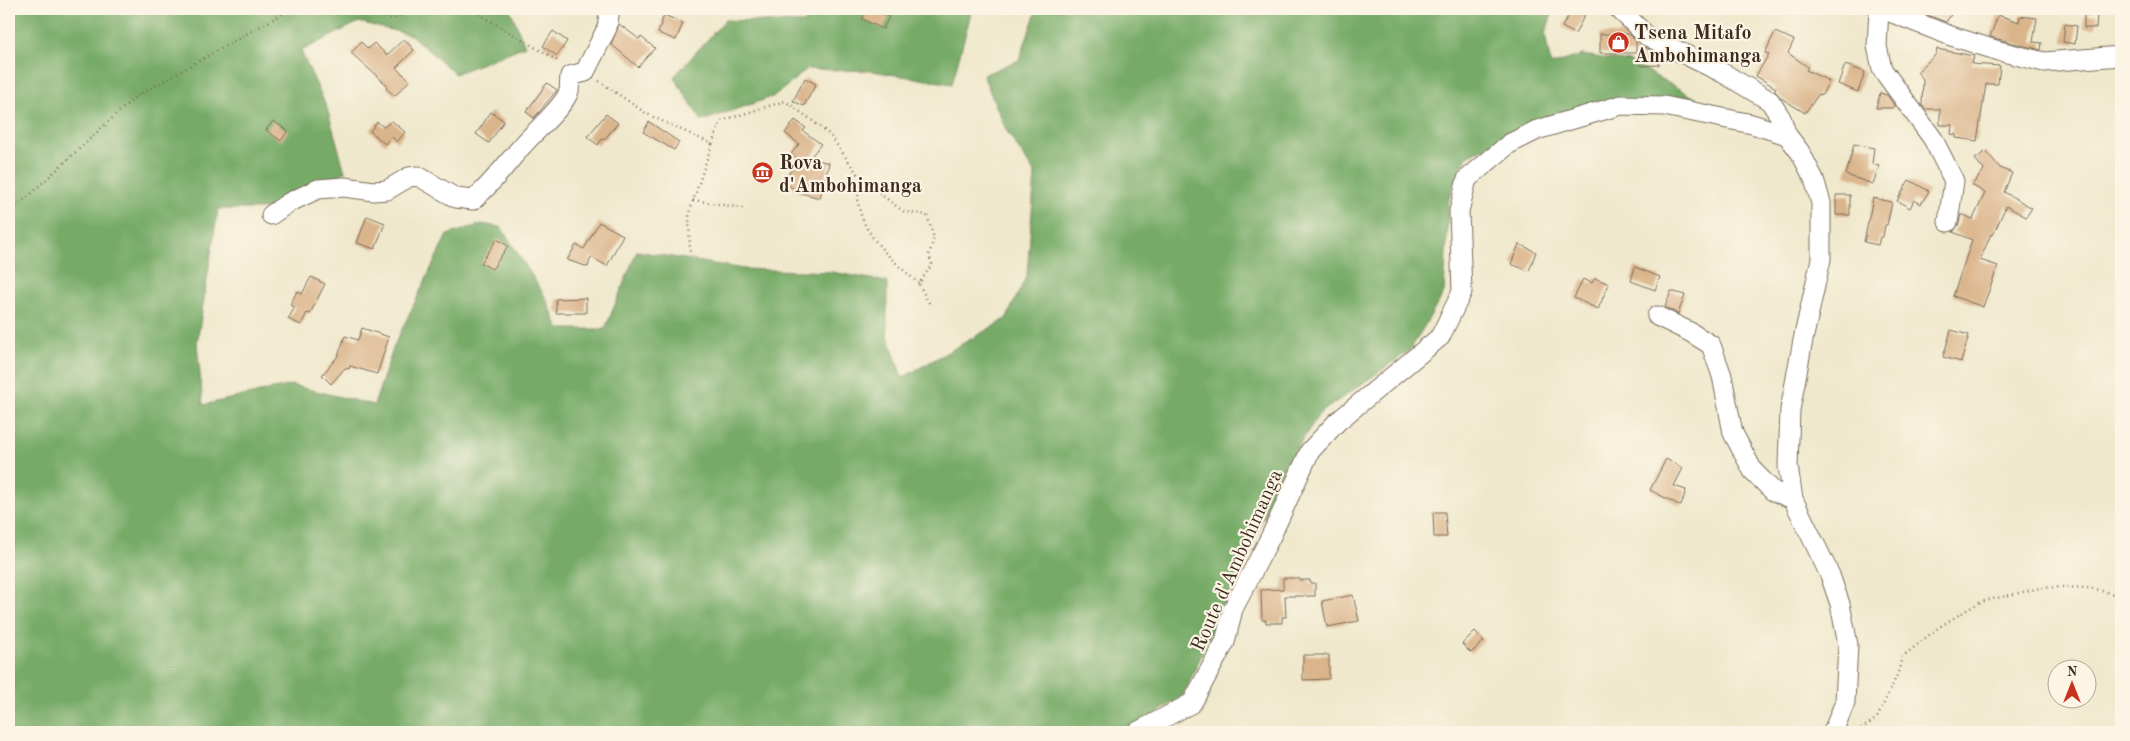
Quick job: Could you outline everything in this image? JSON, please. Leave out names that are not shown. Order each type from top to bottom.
[{"type":"street","points":[[271,215],[288,203],[318,189],[344,187],[374,191],[386,190],[409,178],[418,176],[456,198],[473,200],[492,184],[523,145],[549,119],[569,92],[607,28],[610,9]]},
{"type":"street","points":[[1619,9],[1647,36],[1723,73],[1770,100],[1781,118],[1787,135],[1800,152],[1814,180],[1821,203],[1821,259],[1790,410],[1788,466],[1793,499],[1830,575],[1840,604],[1848,645],[1845,702],[1833,732]]},
{"type":"street","points":[[1948,222],[1954,181],[1933,139],[1882,69],[1877,46],[1881,9],[1951,36],[1999,51],[2044,62],[2121,56]]},
{"type":"street","name":"Route d'Ambohimanga","points":[[1137,732],[1192,703],[1225,642],[1233,609],[1271,536],[1310,451],[1337,422],[1440,337],[1462,292],[1460,211],[1467,179],[1509,144],[1537,130],[1621,105],[1664,106],[1752,124],[1787,135]]},
{"type":"street","points":[[1657,316],[1690,332],[1711,345],[1722,376],[1733,433],[1753,471],[1773,491],[1793,499]]},
{"type":"path","points":[[9,214],[135,97],[291,9]]},
{"type":"path","points":[[367,9],[372,13],[394,19],[412,9]]},
{"type":"path","points":[[470,9],[647,114],[712,144]]},
{"type":"path","points":[[690,255],[689,213],[721,121],[785,101],[830,135],[861,180],[904,212],[927,215],[934,238],[929,255],[932,264],[919,284]]},
{"type":"path","points":[[806,121],[809,118]]},
{"type":"path","points":[[861,180],[858,200],[865,226],[885,253],[919,284],[929,303]]},
{"type":"path","points":[[693,200],[743,208]]},
{"type":"path","points":[[1857,732],[1877,718],[1898,673],[1902,657],[1939,627],[1980,602],[2040,588],[2060,587],[2090,588],[2121,596]]},
{"type":"green space","points":[[9,9],[510,9],[525,46],[455,74],[411,35],[359,22],[301,51],[327,108],[345,172],[267,209],[218,209],[197,343],[203,405],[291,385],[374,405],[394,346],[447,235],[481,224],[501,227],[546,298],[559,329],[605,329],[637,251],[743,269],[832,272],[887,282],[887,332],[902,378],[1006,319],[1027,275],[1035,174],[1006,130],[983,75],[1019,60],[1037,9],[1554,9],[1545,34],[1551,65],[1582,55],[1630,62],[1701,101],[1672,103],[1530,127],[1467,156],[1449,197],[1444,293],[1410,350],[1319,414],[1287,464],[1183,696],[1128,732],[9,732]]},
{"type":"green space","points":[[802,9],[972,9],[952,84],[871,71],[807,69],[775,96],[702,121],[674,77],[725,20],[806,23]]},
{"type":"building","points":[[867,9],[872,9],[889,17],[883,29],[862,19]]},
{"type":"building","points":[[1572,9],[1585,14],[1575,34],[1562,27]]},
{"type":"building","points":[[1912,9],[1955,9],[1946,22]]},
{"type":"building","points":[[664,15],[683,23],[676,40],[658,33]]},
{"type":"building","points":[[1998,15],[2019,22],[2020,16],[2037,18],[2033,42],[2042,43],[2041,50],[1990,37]]},
{"type":"building","points":[[2084,15],[2097,15],[2096,28],[2084,28]]},
{"type":"building","points":[[619,24],[655,48],[638,67],[611,44]]},
{"type":"building","points":[[2065,24],[2077,26],[2075,44],[2063,42]]},
{"type":"building","points":[[553,31],[567,41],[557,56],[543,46]]},
{"type":"building","points":[[1775,32],[1794,40],[1788,53],[1808,67],[1806,70],[1829,81],[1822,95],[1819,94],[1805,113],[1781,98],[1774,90],[1776,88],[1756,76],[1769,54],[1765,53]]},
{"type":"building","name":"Tsena Mitafo Ambohimanga","points":[[1600,34],[1629,34],[1636,41],[1636,53],[1600,53]]},
{"type":"building","points":[[404,39],[414,50],[396,68],[410,80],[395,96],[386,88],[388,86],[351,53],[361,42],[368,49],[374,43],[387,55]]},
{"type":"building","points":[[1641,48],[1647,48],[1658,54],[1659,65],[1641,66]]},
{"type":"building","points":[[1937,49],[1974,56],[1972,64],[2000,66],[1998,84],[1986,84],[1977,141],[1956,138],[1956,135],[1951,134],[1952,125],[1940,125],[1940,109],[1925,109],[1922,105],[1923,79],[1917,72],[1936,54]]},
{"type":"building","points":[[1845,65],[1865,72],[1858,92],[1838,84]]},
{"type":"building","points":[[805,78],[816,84],[804,106],[793,101]]},
{"type":"building","points":[[547,83],[557,90],[534,118],[526,112]]},
{"type":"building","points":[[1880,93],[1887,95],[1894,105],[1893,108],[1876,108]]},
{"type":"building","points":[[491,112],[504,121],[489,143],[476,134]]},
{"type":"building","points":[[606,114],[618,123],[598,145],[587,137]]},
{"type":"building","points":[[795,120],[806,128],[803,131],[821,144],[810,158],[829,163],[820,198],[798,192],[783,181],[799,160],[791,154],[799,144],[785,133]]},
{"type":"building","points":[[273,121],[288,131],[281,141],[266,130]]},
{"type":"building","points":[[392,121],[405,132],[397,142],[391,136],[385,144],[370,131],[377,122],[384,127]]},
{"type":"building","points":[[649,122],[679,142],[674,150],[643,132]]},
{"type":"building","points":[[1854,144],[1874,148],[1872,164],[1879,166],[1873,184],[1846,175]]},
{"type":"building","points":[[1986,151],[2000,168],[2012,173],[2004,192],[2032,208],[2026,217],[2006,206],[1993,235],[1991,234],[1980,260],[1998,266],[1983,307],[1953,296],[1972,240],[1953,232],[1959,224],[1961,214],[1973,219],[1985,193],[1972,185],[1984,170],[1975,159]]},
{"type":"building","points":[[1909,180],[1929,191],[1921,204],[1914,200],[1910,208],[1897,201]]},
{"type":"building","points":[[1836,195],[1850,195],[1850,215],[1836,215]]},
{"type":"building","points":[[1873,198],[1892,202],[1887,225],[1885,225],[1883,237],[1880,237],[1878,245],[1864,242]]},
{"type":"building","points":[[367,216],[385,223],[375,249],[357,243]]},
{"type":"building","points":[[599,222],[623,235],[607,266],[591,257],[588,267],[567,260],[576,245],[584,249]]},
{"type":"building","points":[[497,239],[508,246],[492,269],[481,263]]},
{"type":"building","points":[[1519,244],[1536,252],[1529,271],[1511,264]]},
{"type":"building","points":[[1635,267],[1660,277],[1655,290],[1631,281]]},
{"type":"building","points":[[311,277],[325,284],[310,314],[307,313],[301,325],[288,319],[295,307],[290,305],[297,291],[302,294]]},
{"type":"building","points":[[1595,278],[1609,284],[1598,309],[1574,298],[1583,279],[1592,283]]},
{"type":"building","points":[[1671,291],[1685,295],[1678,314],[1665,307]]},
{"type":"building","points":[[586,298],[586,313],[556,313],[556,299]]},
{"type":"building","points":[[362,328],[389,337],[377,374],[350,366],[349,369],[345,368],[331,384],[322,375],[338,356],[345,336],[358,340]]},
{"type":"building","points":[[1951,330],[1969,335],[1961,362],[1943,357]]},
{"type":"building","points":[[1666,459],[1683,468],[1674,486],[1686,490],[1681,506],[1650,490]]},
{"type":"building","points":[[1433,512],[1445,512],[1447,537],[1434,537]]},
{"type":"building","points":[[1283,578],[1310,580],[1310,583],[1315,583],[1315,596],[1285,596],[1286,617],[1282,617],[1282,623],[1266,623],[1266,620],[1262,620],[1261,590],[1283,589]]},
{"type":"building","points":[[1353,595],[1359,621],[1327,627],[1322,601]]},
{"type":"building","points":[[1475,631],[1484,641],[1471,653],[1462,644]]},
{"type":"building","points":[[1303,655],[1329,655],[1329,679],[1303,680]]},
{"type":"place","name":"Tsena Mitafo Ambohimanga","points":[[1618,43]]},
{"type":"place","name":"Rova d'Ambohimanga","points":[[763,173]]}]
